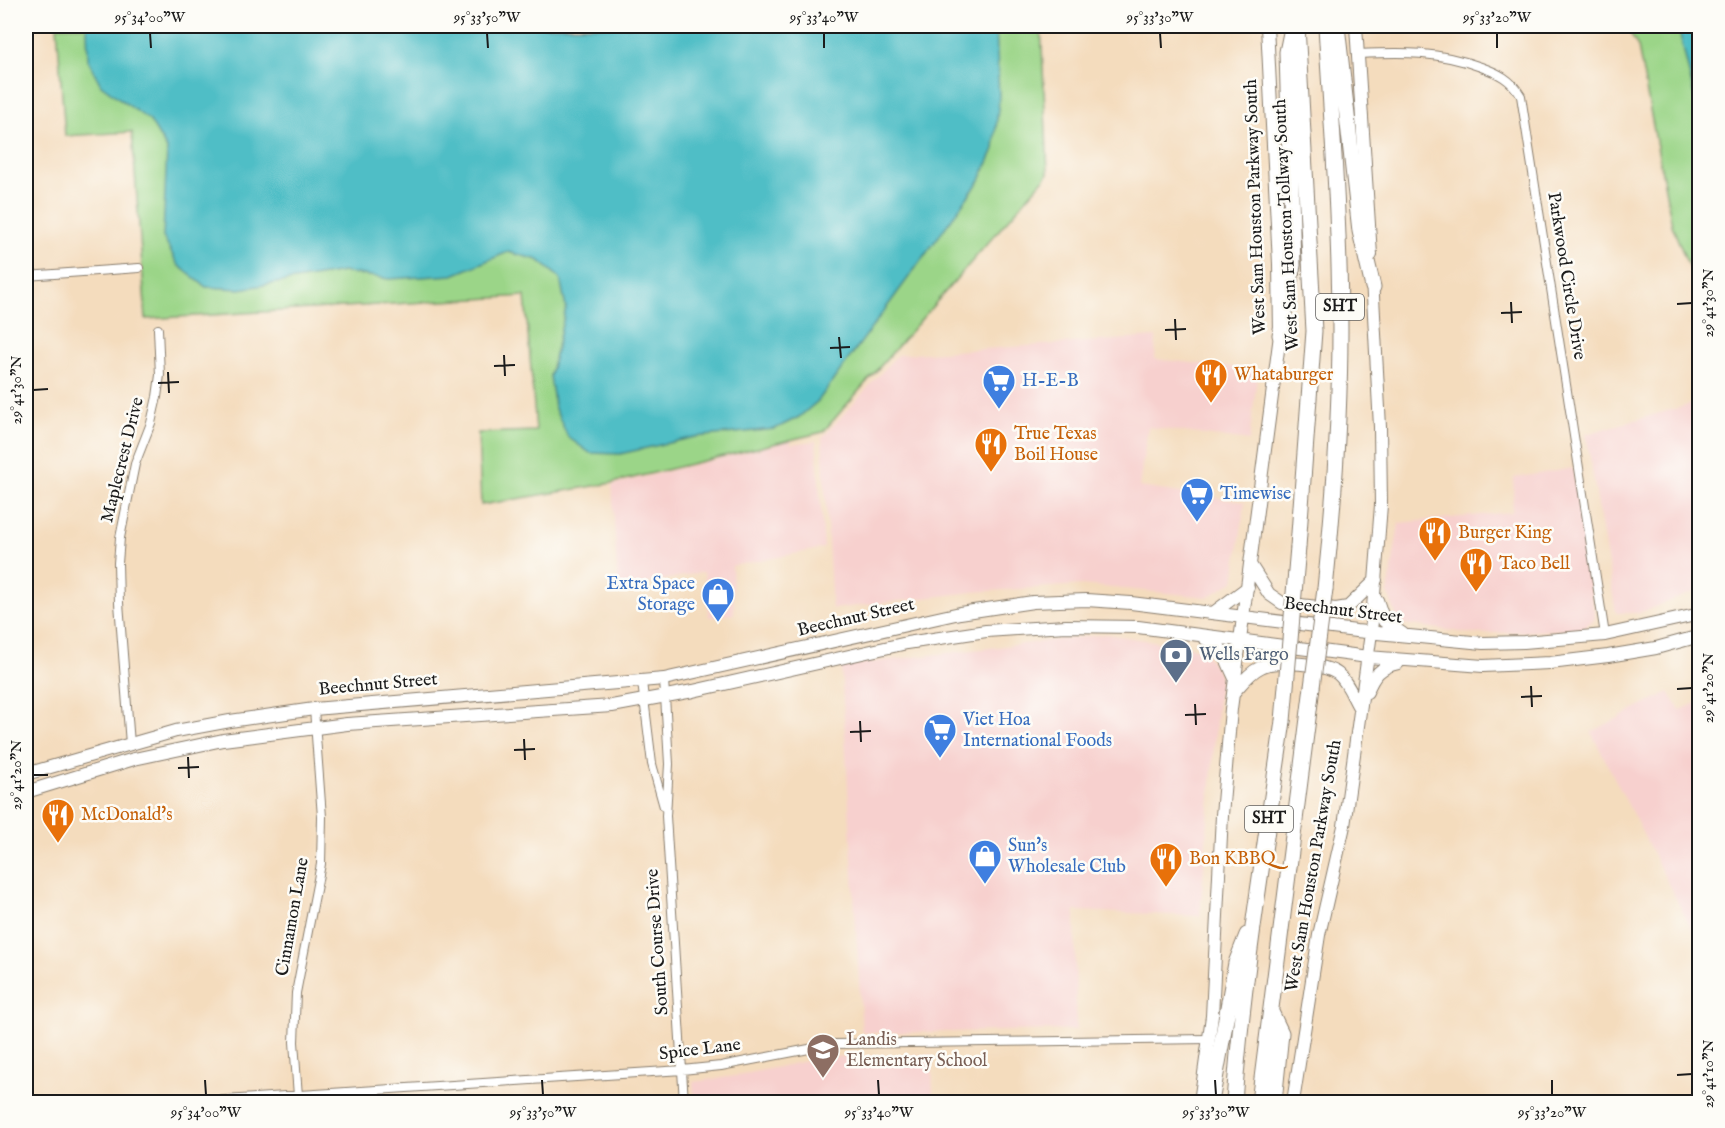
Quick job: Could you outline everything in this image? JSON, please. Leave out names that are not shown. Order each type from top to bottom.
[{"type":"highway","points":[[1280,335],[1293,265],[1287,52],[1292,26]]},
{"type":"highway","name":"West Sam Houston Tollway South","points":[[1234,1102],[1255,916],[1283,721],[1314,331],[1297,26]]},
{"type":"highway","name":"SHT","points":[[1259,1102],[1325,589],[1335,476],[1340,346],[1338,232],[1326,26]]},
{"type":"highway","points":[[1337,26],[1360,231],[1373,287]]},
{"type":"highway","points":[[1211,1102],[1236,963],[1255,916]]},
{"type":"highway","points":[[1271,1012],[1281,1033],[1274,1102]]},
{"type":"main road","name":"West Sam Houston Parkway South","points":[[1200,1102],[1209,1039],[1216,954],[1222,815],[1233,693],[1280,335],[1279,264],[1267,26]]},
{"type":"main road","name":"West Sam Houston Parkway South","points":[[1293,1102],[1319,935],[1344,826],[1371,633],[1381,505],[1381,450],[1373,287],[1356,26]]},
{"type":"main road","points":[[1251,566],[1269,594],[1282,603],[1336,609],[1348,607],[1376,585]]},
{"type":"main road","points":[[1376,585],[1380,614],[1384,621],[1407,637]]},
{"type":"main road","points":[[1213,613],[1248,587]]},
{"type":"main road","name":"Beechnut Street","points":[[32,773],[176,731],[230,721],[314,709],[664,679],[983,609],[1033,602],[1086,600],[1131,603],[1371,633],[1484,643],[1605,635],[1636,630],[1700,614]]},
{"type":"main road","points":[[983,609],[986,631]]},
{"type":"main road","name":"Beechnut Street","points":[[26,792],[103,768],[223,740],[316,727],[456,715],[612,706],[666,697],[907,643],[986,631],[1097,625],[1194,633],[1368,657],[1483,666],[1550,663],[1608,656],[1656,648],[1700,636]]},
{"type":"main road","points":[[1194,633],[1221,647],[1236,678]]},
{"type":"main road","points":[[1605,635],[1608,656]]},
{"type":"main road","points":[[841,640],[846,656]]},
{"type":"main road","points":[[1483,666],[1484,643]]},
{"type":"main road","points":[[1359,709],[1373,677],[1385,666],[1408,661]]},
{"type":"main road","points":[[1233,693],[1260,667],[1282,663],[1309,666],[1330,670],[1337,674],[1344,681],[1359,709]]},
{"type":"main road","points":[[456,696],[456,715]]},
{"type":"main road","points":[[103,768],[106,760],[127,753],[130,744]]},
{"type":"main road","points":[[32,773],[43,787]]},
{"type":"street","name":"Parkwood Circle Drive","points":[[1358,54],[1424,53],[1456,58],[1498,73],[1509,81],[1521,96],[1605,635]]},
{"type":"street","points":[[26,276],[139,268]]},
{"type":"street","name":"Maplecrest Drive","points":[[130,744],[121,639],[118,563],[120,538],[135,464],[151,423],[157,397],[160,375],[158,329]]},
{"type":"street","name":"South Course Drive","points":[[664,679],[669,764],[666,816],[684,1102]]},
{"type":"street","name":"South Course Drive","points":[[642,682],[652,764],[666,816]]},
{"type":"street","name":"Cinnamon Lane","points":[[298,1096],[294,1042],[296,993],[321,864],[322,817],[314,709]]},
{"type":"street","name":"Spice Lane","points":[[194,1102],[682,1070],[721,1066],[835,1044],[1209,1039]]},
{"type":"shaded area","points":[[1156,337],[1155,359],[1258,370],[1249,441],[1148,427],[1139,487],[1245,502],[1234,581],[1208,597],[1082,585],[973,592],[832,609],[822,438],[897,355]]},
{"type":"shaded area","points":[[1699,402],[1699,590],[1639,613],[1616,613],[1586,434]]},
{"type":"shaded area","points":[[791,441],[791,444],[816,441],[824,548],[732,566],[734,614],[709,617],[704,572],[618,589],[612,485]]},
{"type":"shaded area","points":[[1573,468],[1595,619],[1581,629],[1473,634],[1399,623],[1388,593],[1399,523],[1512,512],[1514,478]]},
{"type":"shaded area","points":[[1106,634],[1203,649],[1220,675],[1200,916],[1075,911],[1076,1030],[862,1033],[841,666]]},
{"type":"shaded area","points":[[1669,692],[1680,710],[1699,702],[1699,944],[1591,732]]},
{"type":"shaded area","name":"Landis Elementary School","points":[[932,1055],[933,1102],[694,1102],[693,1082],[735,1076],[825,1057]]},
{"type":"green space","points":[[57,26],[1041,26],[1048,174],[823,432],[612,483],[481,505],[478,433],[536,431],[525,296],[146,319],[132,132],[65,136]]},
{"type":"green space","points":[[1626,26],[1699,26],[1699,293],[1672,225],[1638,47]]},
{"type":"water","points":[[87,26],[996,26],[999,98],[994,149],[980,180],[818,401],[799,417],[775,429],[695,437],[620,454],[590,453],[568,437],[555,409],[550,376],[566,308],[560,278],[538,260],[508,252],[453,275],[389,279],[343,272],[240,289],[206,287],[178,265],[163,237],[167,149],[150,121],[101,85],[88,60]]},
{"type":"water","points":[[1678,26],[1699,26],[1699,116]]},
{"type":"place","name":"Whataburger","points":[[1211,404]]},
{"type":"place","name":"H-E-B","points":[[999,410]]},
{"type":"place","name":"True Texas Boil House","points":[[991,473]]},
{"type":"place","name":"Timewise","points":[[1197,523]]},
{"type":"place","name":"Burger King","points":[[1435,562]]},
{"type":"place","name":"Taco Bell","points":[[1476,593]]},
{"type":"place","name":"Extra Space Storage","points":[[718,623]]},
{"type":"place","name":"Wells Fargo","points":[[1176,684]]},
{"type":"place","name":"Viet Hoa International Foods","points":[[940,759]]},
{"type":"place","name":"McDonald's","points":[[58,844]]},
{"type":"place","name":"Sun's Wholesale Club","points":[[985,885]]},
{"type":"place","name":"Bon KBBQ","points":[[1166,888]]},
{"type":"place","name":"Landis Elementary School","points":[[823,1079]]}]
